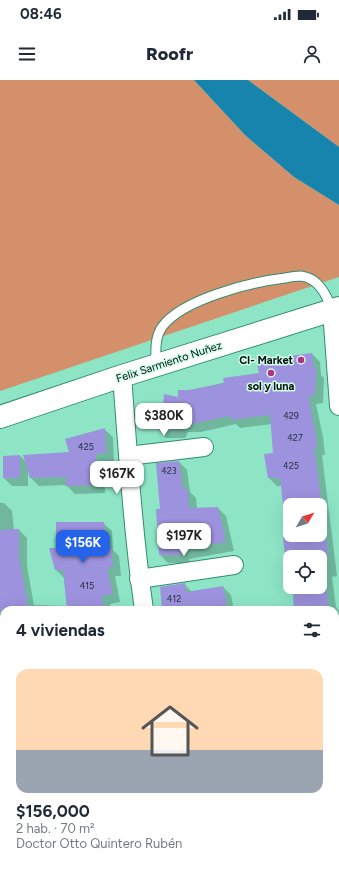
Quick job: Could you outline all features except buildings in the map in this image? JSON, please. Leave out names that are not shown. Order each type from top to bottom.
[{"type":"street","name":"Felix Sarmiento Nuñez","points":[[0,417],[122,376],[336,309]]},
{"type":"street","points":[[336,309],[339,406]]},
{"type":"street","points":[[122,376],[139,579],[143,606]]},
{"type":"street","points":[[128,456],[204,447]]},
{"type":"street","points":[[139,579],[234,565]]},
{"type":"lane","points":[[156,366],[156,346],[159,333],[163,326],[176,314],[220,293],[268,280],[301,276],[312,280],[322,288],[336,309]]},
{"type":"shaded area","points":[[0,80],[194,80],[245,135],[294,177],[339,205],[339,277],[0,391]]},
{"type":"shaded area","points":[[248,80],[339,80],[339,147]]},
{"type":"water","points":[[194,80],[248,80],[339,147],[339,205],[294,177],[245,135]]},
{"type":"place","name":"CI- Market","points":[[301,360]]},
{"type":"place","name":"sol y luna","points":[[271,373]]}]
